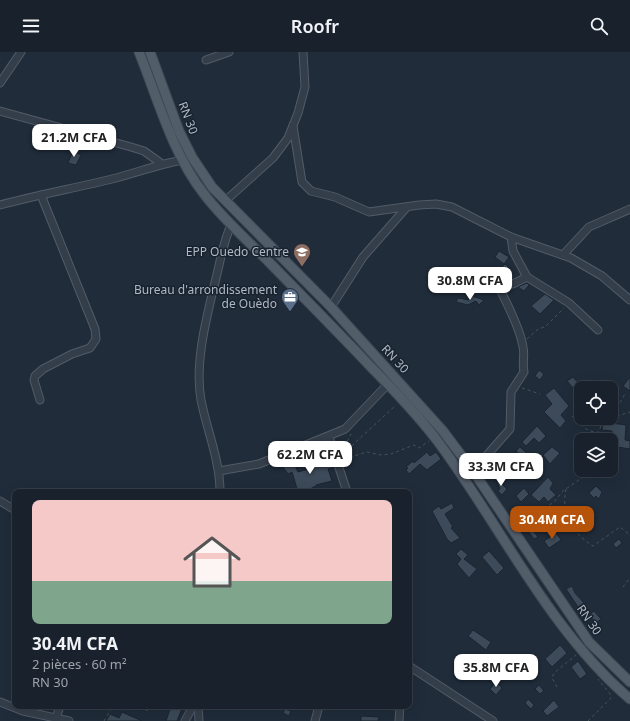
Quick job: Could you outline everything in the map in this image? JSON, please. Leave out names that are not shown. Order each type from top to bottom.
[{"type":"main road","name":"RN 30","points":[[139,52],[170,135],[203,193],[232,225],[403,400],[435,438],[465,480],[546,602],[581,650],[600,672],[630,699]]},
{"type":"main road","name":"RN 30","points":[[150,52],[179,131],[212,187],[331,307],[411,393],[443,431],[473,471],[589,642],[630,682]]},
{"type":"street","points":[[0,83],[21,52]]},
{"type":"street","points":[[206,60],[228,52]]},
{"type":"street","points":[[225,201],[273,158],[288,138],[305,87],[304,52]]},
{"type":"street","points":[[0,111],[144,151],[162,164]]},
{"type":"street","points":[[293,126],[296,154],[302,182],[306,188],[311,191],[335,197],[369,212],[436,204],[452,206],[511,236],[563,254],[602,276],[630,300]]},
{"type":"street","points":[[0,204],[147,170],[162,164],[183,160]]},
{"type":"street","points":[[40,400],[34,380],[38,373],[72,354],[90,348],[96,339],[95,329],[41,194]]},
{"type":"street","points":[[331,307],[363,257],[406,208]]},
{"type":"street","points":[[563,254],[589,227],[630,209]]},
{"type":"street","points":[[220,489],[219,471],[201,398],[200,355],[226,235],[232,225]]},
{"type":"street","points":[[511,236],[511,246],[527,277],[569,303],[598,330]]},
{"type":"street","points":[[473,471],[510,429],[512,388],[524,372],[522,344],[508,305],[497,284],[513,284],[527,277]]},
{"type":"street","points":[[219,471],[259,464],[329,437],[345,429],[388,384]]},
{"type":"street","points":[[329,437],[346,489]]},
{"type":"street","points":[[0,501],[12,508]]},
{"type":"street","points":[[412,668],[493,721]]},
{"type":"street","points":[[0,702],[12,707]]},
{"type":"street","points":[[18,709],[68,721]]},
{"type":"street","points":[[56,718],[59,709]]},
{"type":"street","points":[[185,721],[191,709]]},
{"type":"street","points":[[198,709],[199,721]]},
{"type":"street","points":[[315,721],[318,709]]},
{"type":"street","points":[[399,721],[400,709]]},
{"type":"path","points":[[522,344],[536,330],[546,326],[569,303]]},
{"type":"path","points":[[511,400],[522,388],[540,394]]},
{"type":"path","points":[[618,406],[625,394]]},
{"type":"path","points":[[336,459],[403,400]]},
{"type":"path","points":[[618,416],[630,412]]},
{"type":"path","points":[[582,425],[586,429],[596,433],[599,431],[601,425]]},
{"type":"path","points":[[336,459],[346,447],[351,434]]},
{"type":"path","points":[[336,459],[347,458],[367,452],[382,455],[391,454],[414,445],[419,448],[435,438]]},
{"type":"path","points":[[516,534],[542,510],[554,502],[566,489],[582,477]]},
{"type":"path","points":[[566,489],[564,500],[565,512],[571,527],[585,541],[593,546],[620,527],[630,535]]},
{"type":"path","points":[[623,587],[630,578]]},
{"type":"path","points":[[557,687],[552,678],[554,673],[581,650]]},
{"type":"path","points":[[588,721],[611,698],[610,694],[598,681],[597,676],[600,672]]},
{"type":"path","points":[[104,721],[111,709]]},
{"type":"building","points":[[73,151],[81,155],[76,165],[68,163]]},
{"type":"building","points":[[499,251],[509,257],[504,264],[495,257]]},
{"type":"building","points":[[505,264],[510,269],[505,274],[500,269]]},
{"type":"building","points":[[470,280],[476,285],[472,289],[467,284]]},
{"type":"building","points":[[527,283],[529,285],[524,291],[518,287]]},
{"type":"building","points":[[545,294],[554,300],[540,314],[531,306]]},
{"type":"building","points":[[469,295],[484,300],[479,305],[476,301],[468,305],[456,302],[458,298],[469,300],[471,297]]},
{"type":"building","points":[[539,370],[544,374],[540,380],[535,376]]},
{"type":"building","points":[[573,377],[576,381],[574,381],[574,387],[573,388],[567,381]]},
{"type":"building","points":[[630,377],[630,391],[623,386]]},
{"type":"building","points":[[554,388],[569,406],[561,415],[566,421],[560,428],[544,412],[552,404],[545,395]]},
{"type":"building","points":[[603,425],[626,425],[625,440],[630,441],[630,449],[618,447],[618,433],[602,430]]},
{"type":"building","points":[[537,426],[546,436],[539,443],[534,438],[526,446],[522,442]]},
{"type":"building","points":[[520,447],[531,457],[527,461],[516,451]]},
{"type":"building","points":[[552,447],[560,453],[550,464],[543,455]]},
{"type":"building","points":[[427,452],[430,456],[436,452],[441,459],[427,470],[420,464],[409,474],[406,470],[408,468],[406,467],[413,461],[414,463]]},
{"type":"building","points":[[316,456],[320,466],[332,461],[334,467],[328,469],[332,481],[316,485],[310,489],[297,489],[292,472],[288,474],[282,466],[293,461],[298,472],[312,468],[308,460]]},
{"type":"building","points":[[522,459],[526,463],[521,469],[517,465]]},
{"type":"building","points":[[494,476],[507,489],[502,495],[498,491],[500,489]]},
{"type":"building","points":[[548,477],[553,483],[550,489],[556,495],[548,502],[544,497],[539,502],[531,495]]},
{"type":"building","points":[[596,486],[602,492],[599,499],[596,496],[594,498],[589,493]]},
{"type":"building","points":[[524,488],[529,494],[521,502],[516,496]]},
{"type":"building","points":[[452,503],[454,508],[445,514],[453,527],[451,528],[460,538],[451,543],[447,539],[432,511],[439,506],[441,509]]},
{"type":"building","points":[[531,528],[538,537],[534,539],[527,530]]},
{"type":"building","points":[[556,533],[561,540],[549,548],[544,541]]},
{"type":"building","points":[[619,539],[622,543],[616,548],[613,544]]},
{"type":"building","points":[[461,549],[468,555],[464,559],[477,569],[469,578],[457,564],[461,559],[456,554]]},
{"type":"building","points":[[489,551],[504,568],[497,575],[482,557]]},
{"type":"building","points":[[572,586],[575,593],[584,603],[578,607],[566,589]]},
{"type":"building","points":[[594,611],[601,619],[596,623],[589,615]]},
{"type":"building","points":[[473,630],[491,642],[486,650],[468,636]]},
{"type":"building","points":[[560,645],[567,653],[552,667],[545,659]]},
{"type":"building","points":[[578,661],[587,674],[580,679],[571,667]]},
{"type":"building","points":[[496,682],[502,688],[496,695],[490,689]]},
{"type":"building","points":[[539,685],[544,691],[540,694],[535,689]]},
{"type":"building","points":[[528,699],[534,705],[531,709],[525,703]]},
{"type":"building","points":[[554,700],[559,707],[547,716],[543,711]]},
{"type":"building","points":[[140,709],[149,709],[148,712]]},
{"type":"building","points":[[170,709],[182,709],[177,721],[166,721]]},
{"type":"building","points":[[285,709],[291,711],[289,716],[283,713]]},
{"type":"building","points":[[122,712],[142,721],[106,721],[110,714],[119,718]]},
{"type":"building","points":[[361,716],[379,717],[378,721],[361,721]]},
{"type":"place","name":"EPP Ouedo Centre","points":[[302,267]]},
{"type":"place","name":"Bureau d'arrondissement de Ouèdo","points":[[290,312]]}]
